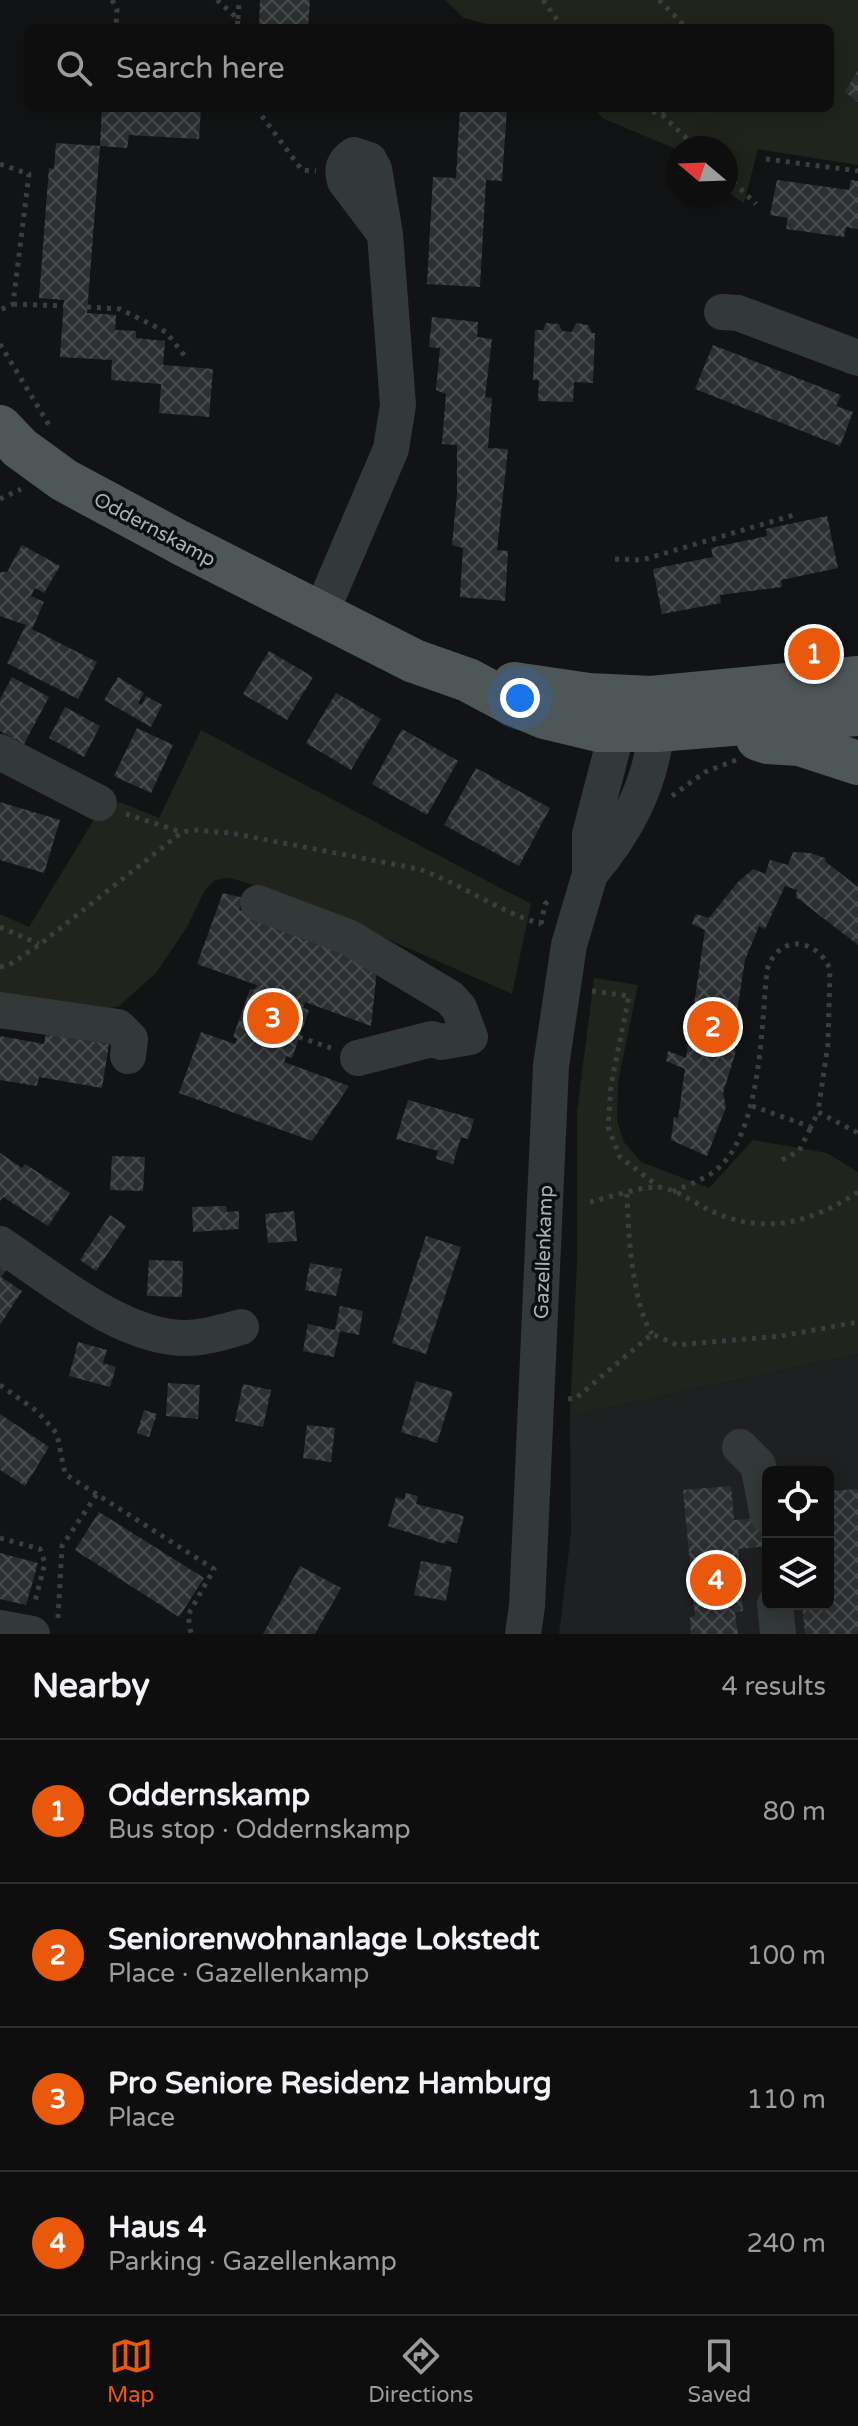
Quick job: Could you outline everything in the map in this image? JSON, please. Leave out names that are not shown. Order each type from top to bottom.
[{"type":"main road","name":"Oddernskamp","points":[[0,427],[20,448],[64,480],[320,615],[414,661],[468,680],[545,717],[599,730],[632,719],[664,697],[858,678]]},
{"type":"main road","name":"Oddernskamp","points":[[632,719],[731,743],[858,714]]},
{"type":"main road","points":[[731,743],[800,744],[858,763]]},
{"type":"street","points":[[320,615],[384,466],[396,427],[398,405],[385,234],[374,169],[369,160],[354,155],[347,160],[342,172]]},
{"type":"street","points":[[722,312],[738,313],[858,358]]},
{"type":"street","name":"Gazellenkamp","points":[[523,1634],[527,1606],[551,1066],[569,945],[590,874],[615,844],[638,801],[653,757],[632,719]]},
{"type":"street","points":[[0,752],[99,803]]},
{"type":"street","points":[[258,903],[348,937],[450,998],[459,1008],[470,1037],[441,1042],[432,1039],[358,1058]]},
{"type":"street","points":[[0,1010],[118,1027],[130,1039],[128,1056]]},
{"type":"street","points":[[0,1244],[98,1308],[135,1326],[187,1338],[241,1327]]},
{"type":"street","points":[[740,1447],[758,1465],[762,1485]]},
{"type":"street","points":[[776,1610],[778,1634]]},
{"type":"street","points":[[0,1628],[39,1629]]},
{"type":"path","points":[[112,0],[117,9],[116,24]]},
{"type":"path","points":[[217,0],[238,19]]},
{"type":"path","points":[[237,24],[239,0]]},
{"type":"path","points":[[543,0],[560,24]]},
{"type":"path","points":[[659,0],[683,24]]},
{"type":"path","points":[[259,112],[302,170],[342,172]]},
{"type":"path","points":[[654,112],[662,115],[684,136]]},
{"type":"path","points":[[662,115],[668,112]]},
{"type":"path","points":[[766,159],[858,171]]},
{"type":"path","points":[[0,164],[29,174],[13,304]]},
{"type":"path","points":[[738,187],[756,204]]},
{"type":"path","points":[[0,310],[13,304],[64,306]]},
{"type":"path","points":[[87,307],[120,309],[166,332],[187,359]]},
{"type":"path","points":[[0,344],[51,429]]},
{"type":"path","points":[[0,499],[30,484]]},
{"type":"path","points":[[615,559],[642,560],[794,515]]},
{"type":"path","points":[[661,806],[683,785],[705,772],[731,743]]},
{"type":"path","points":[[99,803],[182,832]]},
{"type":"path","points":[[0,927],[39,945]]},
{"type":"path","points":[[673,1192],[713,1172],[740,1141],[752,1106],[769,962],[787,946],[804,944],[818,951],[830,969],[828,1044],[818,1112],[799,1151],[782,1160]]},
{"type":"path","points":[[588,1000],[591,977]]},
{"type":"path","points":[[589,990],[629,996],[611,1085],[608,1127],[620,1157],[659,1187],[711,1211],[774,1226],[835,1207],[858,1192]]},
{"type":"path","points":[[752,1106],[811,1127]]},
{"type":"path","points":[[818,1112],[858,1133]]},
{"type":"path","points":[[590,1202],[659,1187]]},
{"type":"path","points":[[627,1194],[628,1226],[641,1310],[652,1334],[677,1345],[781,1336],[858,1322]]},
{"type":"path","points":[[568,1399],[576,1398],[652,1334]]},
{"type":"path","points":[[0,1385],[49,1423],[61,1446],[65,1474],[214,1569],[188,1615],[191,1634]]},
{"type":"path","points":[[39,1629],[62,1546],[97,1494]]},
{"type":"path","points":[[0,1538],[40,1549],[45,1563],[39,1629]]},
{"type":"shaded area","points":[[445,0],[858,0],[858,165],[758,149],[744,203],[738,199],[738,136],[666,136],[666,145],[602,118],[597,112],[834,112],[834,24],[487,24],[464,18]]},
{"type":"shaded area","points":[[201,730],[531,904],[512,994],[288,895],[230,878],[215,880],[205,890],[187,927],[156,973],[119,1006],[97,1011],[0,994],[0,914],[29,927],[96,816],[120,802],[159,818]]},
{"type":"shaded area","points":[[594,978],[638,985],[618,1082],[617,1121],[624,1142],[641,1162],[709,1188],[753,1140],[827,1153],[858,1172],[858,1354],[570,1416],[577,1263],[577,1111]]},
{"type":"shaded area","points":[[858,1354],[858,1634],[559,1634],[571,1533],[570,1416]]},
{"type":"building","points":[[260,0],[310,0],[308,24],[259,24]]},
{"type":"building","points":[[858,70],[858,102],[845,92]]},
{"type":"building","points":[[102,112],[201,112],[199,139],[129,135],[127,148],[100,146]]},
{"type":"building","points":[[460,112],[507,112],[502,181],[486,180],[480,287],[427,284],[433,177],[456,178]]},
{"type":"building","points":[[56,143],[100,146],[87,313],[116,315],[115,330],[136,331],[136,338],[165,341],[163,365],[213,369],[209,417],[159,413],[161,384],[111,380],[112,360],[60,357],[64,300],[39,298],[49,168],[54,169]]},
{"type":"building","points":[[777,180],[849,190],[851,180],[858,181],[858,229],[846,227],[844,237],[786,229],[788,218],[770,215]]},
{"type":"building","points":[[432,317],[478,322],[477,337],[492,339],[485,397],[492,398],[488,448],[508,449],[497,550],[508,551],[505,601],[460,597],[463,548],[452,545],[457,494],[457,445],[442,444],[446,394],[436,390],[440,348],[429,347]]},
{"type":"building","points":[[546,323],[559,324],[562,331],[572,332],[576,323],[588,325],[595,333],[593,383],[574,382],[573,402],[538,401],[539,380],[533,380],[535,330],[543,330]]},
{"type":"building","points":[[713,345],[841,395],[836,406],[853,412],[840,446],[695,389]]},
{"type":"building","points":[[827,516],[838,568],[781,580],[782,587],[720,595],[721,603],[662,614],[653,569],[713,557],[711,548],[767,536],[766,529]]},
{"type":"building","points":[[22,545],[60,566],[44,593],[35,588],[31,596],[44,602],[32,629],[97,662],[78,699],[7,663],[26,625],[0,616],[0,572],[7,572]]},
{"type":"building","points":[[269,651],[313,677],[287,720],[243,694]]},
{"type":"building","points":[[12,677],[49,697],[24,744],[0,731],[0,699]]},
{"type":"building","points":[[118,677],[144,693],[138,703],[142,705],[146,696],[162,705],[151,727],[104,700]]},
{"type":"building","points":[[336,693],[381,719],[351,770],[306,743]]},
{"type":"building","points":[[65,707],[100,726],[84,757],[49,738]]},
{"type":"building","points":[[137,728],[173,745],[151,793],[114,776]]},
{"type":"building","points":[[402,729],[458,761],[427,815],[372,784]]},
{"type":"building","points":[[476,768],[550,808],[519,866],[444,825]]},
{"type":"building","points":[[0,802],[60,820],[44,873],[0,860]]},
{"type":"building","points":[[793,852],[825,858],[858,887],[858,945],[796,897],[797,890],[785,886],[765,929],[759,926],[745,960],[731,1050],[736,1051],[723,1093],[726,1107],[707,1156],[671,1140],[674,1117],[678,1119],[685,1069],[666,1061],[668,1051],[686,1058],[705,930],[692,924],[696,914],[709,918],[738,882],[753,869],[765,874],[770,860],[788,865]]},
{"type":"building","points":[[223,893],[244,898],[239,910],[378,961],[371,1026],[305,1002],[303,1008],[309,1010],[292,1058],[286,1056],[284,1062],[349,1086],[312,1141],[179,1093],[201,1032],[235,1044],[237,1039],[233,1037],[250,989],[254,990],[257,985],[197,964]]},
{"type":"building","points":[[46,1033],[109,1044],[102,1088],[39,1077],[37,1086],[0,1080],[0,1036],[44,1044]]},
{"type":"building","points":[[408,1100],[474,1119],[468,1139],[461,1137],[453,1164],[436,1159],[438,1151],[396,1139]]},
{"type":"building","points":[[0,1153],[22,1168],[25,1164],[70,1193],[48,1226],[3,1197],[0,1201]]},
{"type":"building","points":[[112,1156],[145,1157],[143,1191],[110,1190]]},
{"type":"building","points":[[226,1206],[227,1212],[239,1211],[239,1229],[193,1232],[192,1207]]},
{"type":"building","points":[[294,1211],[297,1241],[268,1243],[265,1214]]},
{"type":"building","points":[[110,1215],[126,1226],[96,1271],[80,1260]]},
{"type":"building","points":[[426,1236],[461,1247],[426,1354],[392,1343]]},
{"type":"building","points":[[149,1260],[183,1261],[182,1297],[147,1296]]},
{"type":"building","points":[[310,1263],[342,1269],[336,1296],[305,1290]]},
{"type":"building","points":[[0,1265],[7,1269],[1,1277],[22,1291],[0,1325]]},
{"type":"building","points":[[340,1306],[363,1311],[359,1335],[340,1331],[334,1357],[303,1351],[308,1324],[335,1330]]},
{"type":"building","points":[[78,1342],[107,1350],[103,1363],[116,1367],[110,1387],[69,1376]]},
{"type":"building","points":[[416,1381],[453,1392],[437,1443],[401,1432]]},
{"type":"building","points":[[168,1383],[200,1385],[198,1419],[166,1416]]},
{"type":"building","points":[[243,1384],[271,1390],[263,1427],[235,1421]]},
{"type":"building","points":[[144,1410],[157,1414],[149,1437],[137,1433]]},
{"type":"building","points":[[0,1414],[49,1447],[25,1486],[0,1470]]},
{"type":"building","points":[[307,1425],[335,1428],[331,1462],[303,1458]]},
{"type":"building","points":[[731,1486],[734,1520],[762,1518],[762,1547],[738,1549],[743,1611],[735,1612],[738,1634],[691,1634],[690,1617],[695,1616],[683,1490]]},
{"type":"building","points":[[858,1489],[858,1634],[805,1634],[803,1610],[834,1610],[834,1491]]},
{"type":"building","points":[[406,1493],[418,1496],[416,1504],[464,1516],[457,1543],[446,1541],[445,1544],[388,1526],[396,1497],[404,1500]]},
{"type":"building","points":[[99,1512],[204,1578],[179,1617],[75,1550]]},
{"type":"building","points":[[0,1553],[38,1563],[26,1605],[0,1599]]},
{"type":"building","points":[[421,1561],[452,1567],[446,1601],[414,1595]]},
{"type":"building","points":[[300,1566],[341,1588],[315,1634],[263,1634]]},
{"type":"place","name":"Oddernskamp","points":[[814,654]]},
{"type":"place","name":"Pro Seniore Residenz Hamburg","points":[[273,1018]]},
{"type":"place","name":"Seniorenwohnanlage Lokstedt","points":[[713,1027]]},
{"type":"place","name":"Haus 4","points":[[716,1580]]}]
